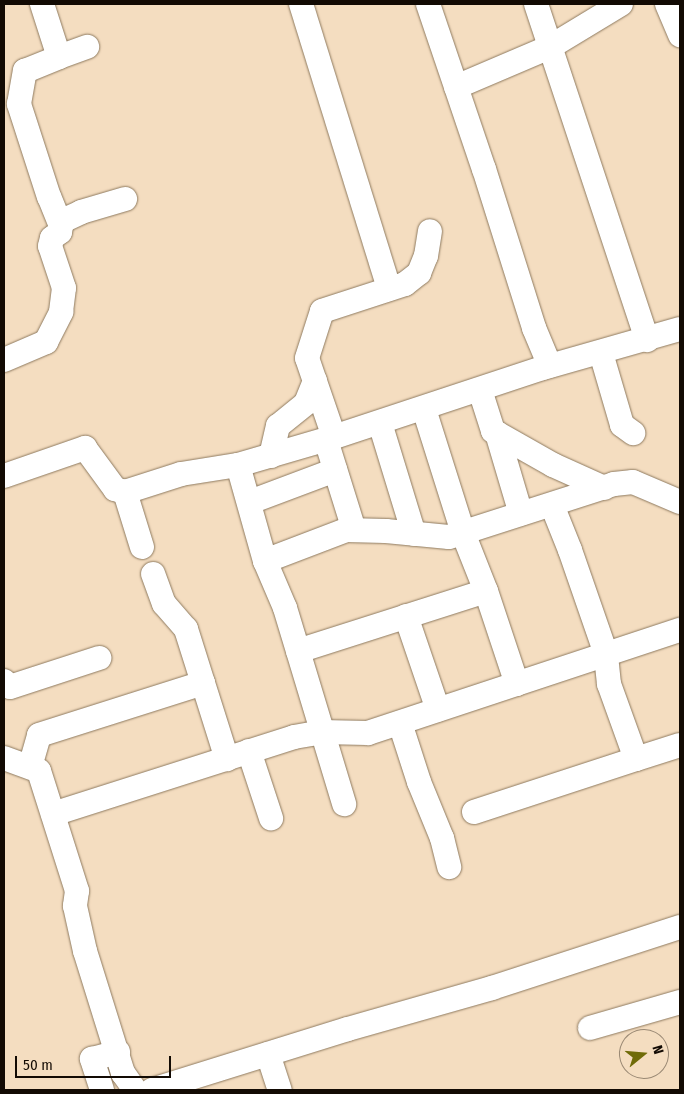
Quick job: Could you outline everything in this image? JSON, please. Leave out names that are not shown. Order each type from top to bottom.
[{"type":"street","points":[[42,4],[59,57]]},
{"type":"street","points":[[301,4],[389,289]]},
{"type":"street","points":[[428,4],[484,169],[534,328],[550,366]]},
{"type":"street","points":[[536,4],[647,340]]},
{"type":"street","points":[[456,87],[550,47],[621,4]]},
{"type":"street","points":[[668,4],[680,35]]},
{"type":"street","points":[[4,360],[46,342],[62,312],[64,288],[50,246],[52,238],[60,232],[60,222],[49,197],[19,104],[24,70],[86,46]]},
{"type":"street","points":[[60,222],[81,212],[124,199]]},
{"type":"street","points":[[354,530],[336,470],[315,381],[307,358],[322,311],[405,284],[418,273],[426,256],[430,231]]},
{"type":"street","points":[[4,476],[85,448],[115,489],[125,492],[181,474],[238,465],[330,439],[550,366],[647,340],[680,329]]},
{"type":"street","points":[[601,353],[622,426],[633,433]]},
{"type":"street","points":[[271,456],[278,426],[306,403],[315,381]]},
{"type":"street","points":[[480,390],[493,431],[553,465],[604,488]]},
{"type":"street","points":[[424,409],[463,533],[486,591],[518,684]]},
{"type":"street","points":[[380,423],[414,534]]},
{"type":"street","points":[[497,433],[521,514]]},
{"type":"street","points":[[238,465],[250,502],[265,561],[285,608],[344,804]]},
{"type":"street","points":[[250,502],[336,470]]},
{"type":"street","points":[[265,561],[346,530],[449,538],[604,488],[633,482],[680,502]]},
{"type":"street","points":[[125,492],[142,547]]},
{"type":"street","points":[[552,505],[570,550],[606,654],[609,684],[636,759]]},
{"type":"street","points":[[153,574],[164,604],[186,629],[227,759]]},
{"type":"street","points":[[298,651],[486,591]]},
{"type":"street","points":[[406,616],[438,710]]},
{"type":"street","points":[[53,814],[294,737],[321,732],[368,734],[680,630]]},
{"type":"street","points":[[4,682],[10,687],[99,658]]},
{"type":"street","points":[[30,768],[39,734],[203,683]]},
{"type":"street","points":[[400,723],[419,782],[442,838],[450,867]]},
{"type":"street","points":[[474,812],[680,745]]},
{"type":"street","points":[[249,751],[271,818]]},
{"type":"street","points":[[4,758],[39,771],[77,891],[75,906],[85,952],[123,1072],[135,1090]]},
{"type":"street","points":[[152,1090],[492,988],[680,927]]},
{"type":"street","points":[[590,1028],[680,1002]]},
{"type":"street","points":[[102,1090],[92,1060],[118,1052]]},
{"type":"street","points":[[268,1054],[280,1090]]}]
